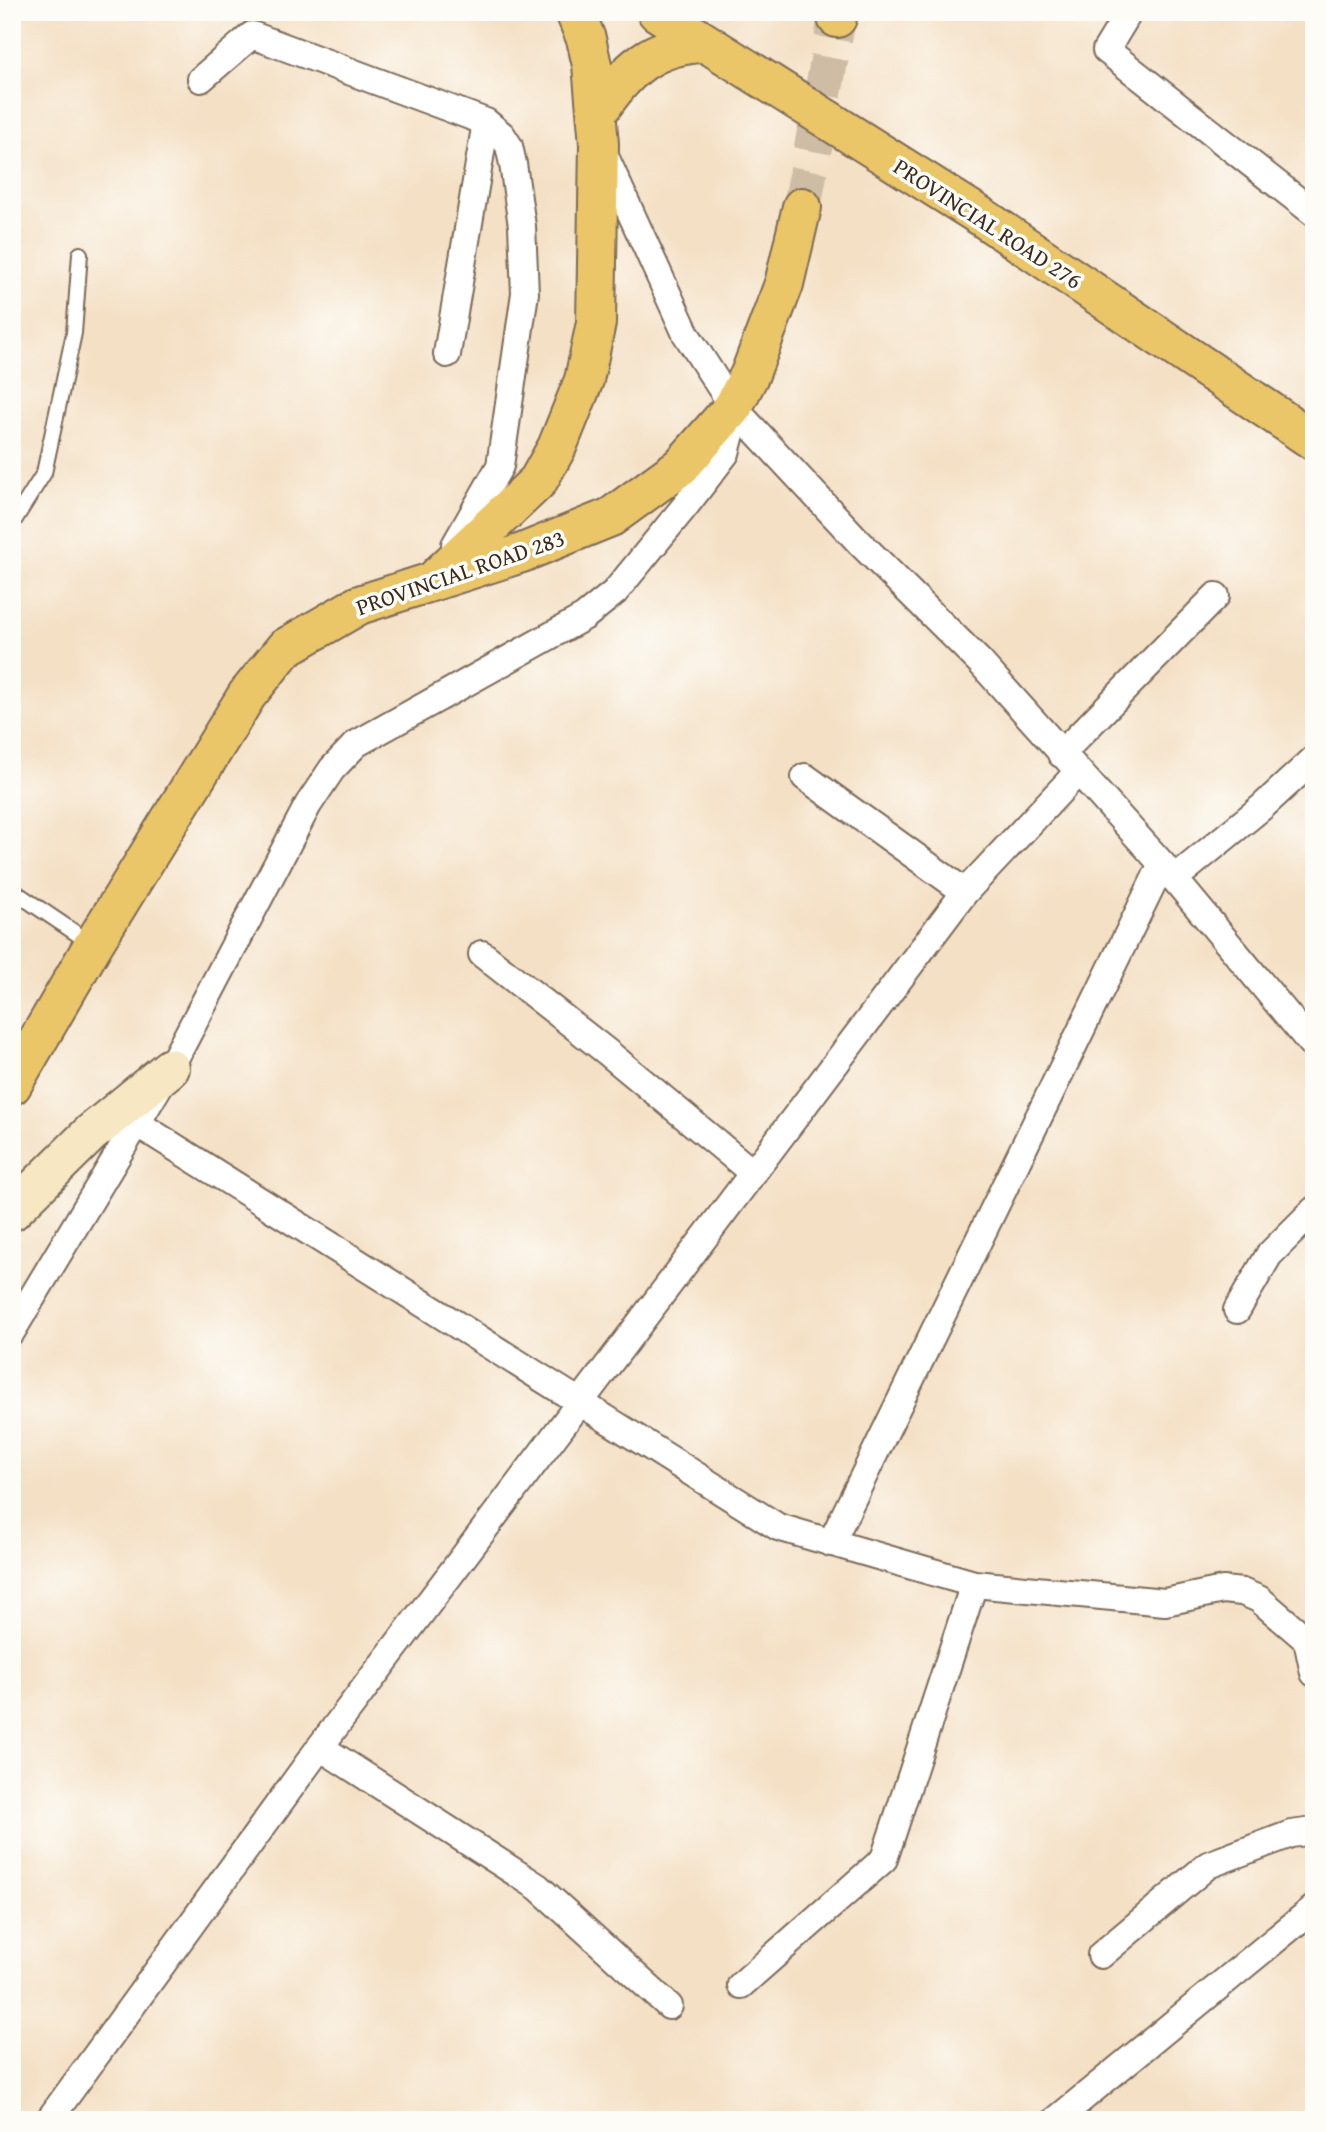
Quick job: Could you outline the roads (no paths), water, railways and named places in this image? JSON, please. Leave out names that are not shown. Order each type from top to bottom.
[{"type":"main road","points":[[429,584],[538,481],[557,447],[584,380],[596,323],[598,128],[586,39],[575,12]]},
{"type":"main road","name":"PROVINCIAL ROAD 276","points":[[657,12],[982,217],[1314,441]]},
{"type":"main road","points":[[598,128],[617,84],[639,64],[671,48],[690,43],[706,43]]},
{"type":"main road","name":"PROVINCIAL ROAD 283","points":[[12,1085],[93,945],[247,695],[285,648],[359,605],[522,554],[611,517],[681,466],[733,407],[755,363],[784,284],[802,206]]},
{"type":"main road","points":[[12,1211],[91,1133],[170,1068]]},
{"type":"street","points":[[1129,12],[1106,50],[1314,213]]},
{"type":"street","points":[[201,79],[253,35],[486,122],[502,135],[509,146],[522,226],[525,293],[500,466],[468,526],[429,584]]},
{"type":"street","points":[[447,354],[486,122]]},
{"type":"street","points":[[598,128],[685,334],[733,407],[859,542],[980,662],[1168,872],[1314,1047]]},
{"type":"street","points":[[12,1331],[170,1068],[308,805],[332,769],[356,744],[584,617],[615,592],[726,453],[732,433],[733,407]]},
{"type":"street","points":[[49,2120],[320,1747],[965,892],[1070,763],[1216,596]]},
{"type":"street","points":[[831,1543],[1168,872],[1262,807],[1314,760]]},
{"type":"street","points":[[805,777],[965,892]]},
{"type":"street","points":[[482,954],[607,1052],[753,1173]]},
{"type":"street","points":[[138,1124],[778,1527],[974,1584],[1165,1602],[1223,1590],[1242,1592],[1258,1599],[1310,1639],[1314,1673]]},
{"type":"street","points":[[1237,1310],[1269,1255],[1314,1210]]},
{"type":"street","points":[[741,1985],[884,1860],[974,1584]]},
{"type":"street","points":[[320,1747],[538,1887],[669,2006]]},
{"type":"street","points":[[1101,1955],[1208,1865],[1292,1834],[1314,1831]]},
{"type":"street","points":[[1056,2120],[1314,1908]]},
{"type":"lane","points":[[12,524],[44,473],[74,334],[80,254]]},
{"type":"lane","points":[[12,890],[93,945]]},
{"type":"tunnel","points":[[802,207],[837,18]]}]
